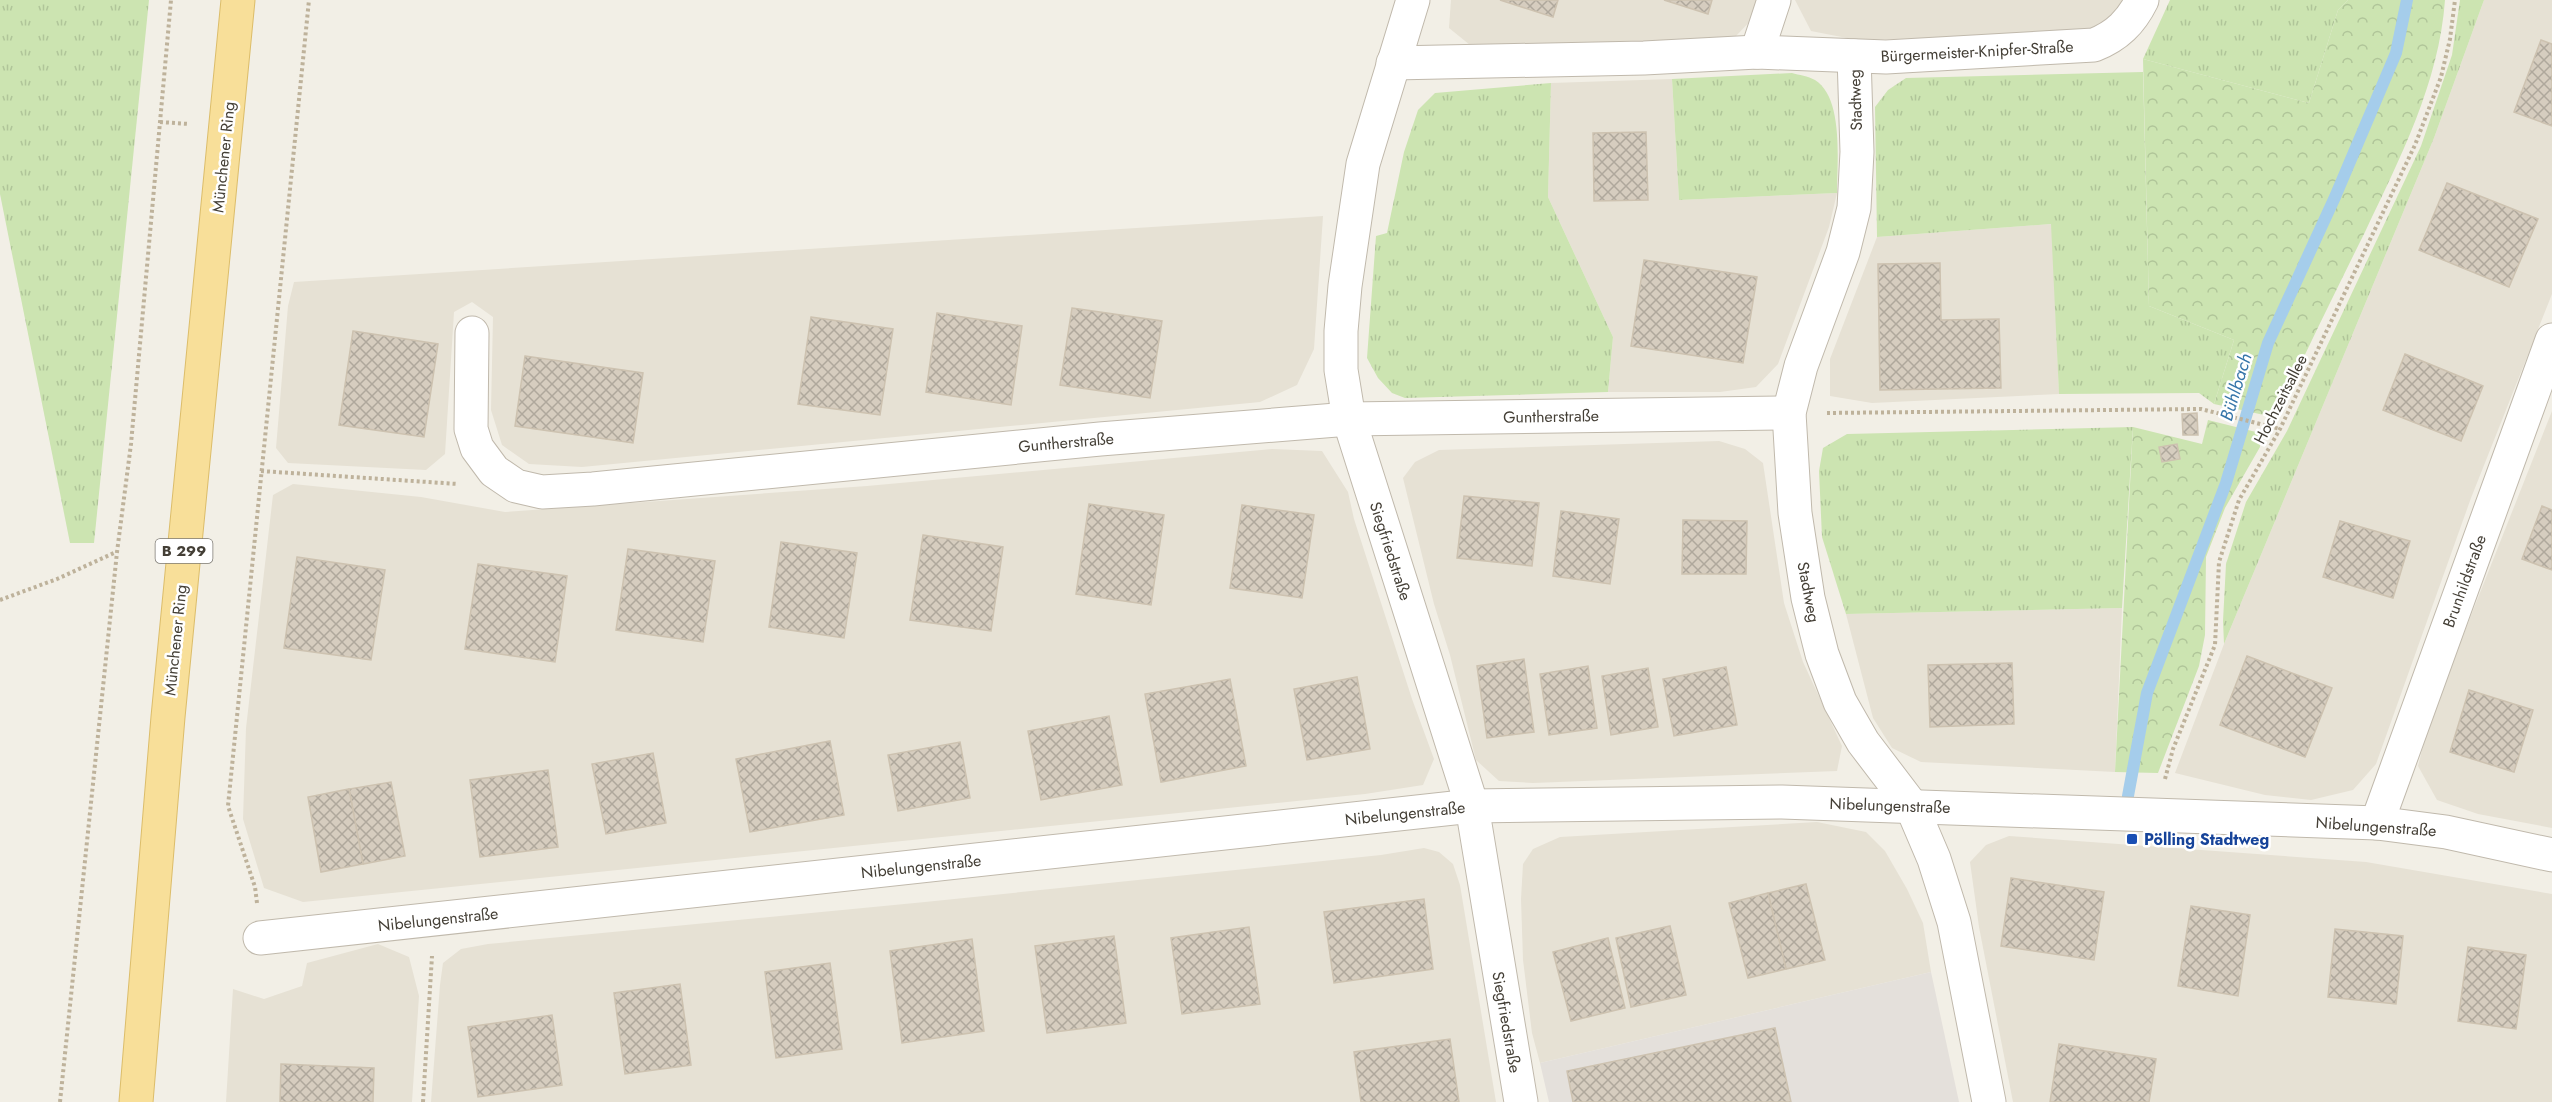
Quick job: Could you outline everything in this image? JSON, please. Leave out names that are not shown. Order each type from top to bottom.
[{"type":"main road","name":"Münchener Ring","points":[[136,1102],[168,717],[238,0]]},
{"type":"street","name":"Siegfriedstraße","points":[[1413,0],[1363,164],[1345,286],[1341,331],[1341,370],[1349,419],[1472,806],[1521,1102]]},
{"type":"street","points":[[1756,52],[1774,0]]},
{"type":"street","name":"Bürgermeister-Knipfer-Straße","points":[[1394,63],[1644,58],[1756,52],[1886,57],[2094,45],[2122,30],[2142,0]]},
{"type":"street","name":"Stadtweg","points":[[1854,56],[1857,152],[1854,208],[1843,252],[1801,366],[1789,413],[1795,513],[1808,598],[1822,654],[1840,702],[1863,742],[1911,806],[1934,859],[1954,922],[1989,1102]]},
{"type":"street","name":"Guntherstraße","points":[[472,333],[471,429],[477,448],[494,471],[516,486],[542,492],[593,489],[1100,439],[1349,419],[1789,413]]},
{"type":"street","name":"Brunhildstraße","points":[[2377,823],[2552,340]]},
{"type":"street","name":"Nibelungenstraße","points":[[260,938],[1472,806],[1782,802],[2154,817],[2377,823],[2446,832],[2552,855]]},
{"type":"path","points":[[60,1102],[117,552],[132,432],[171,0]]},
{"type":"path","points":[[260,938],[255,886],[228,806],[309,0]]},
{"type":"path","name":"Hochzeitsallee","points":[[2154,817],[2173,749],[2215,645],[2219,562],[2240,500],[2280,429],[2415,145],[2441,77],[2450,39],[2455,0]]},
{"type":"path","points":[[1789,413],[2201,409],[2280,429]]},
{"type":"path","points":[[261,471],[465,484],[494,471]]},
{"type":"path","points":[[0,600],[57,579],[117,552]]},
{"type":"path","points":[[423,1102],[435,919]]},
{"type":"shaded area","points":[[1451,0],[1761,0],[1757,14],[1735,37],[1696,42],[1470,45],[1449,28]]},
{"type":"shaded area","points":[[1795,0],[2129,0],[2100,26],[2054,35],[1857,40],[1811,31]]},
{"type":"shaded area","points":[[2484,0],[2552,0],[2552,294],[2471,498],[2376,764],[2353,790],[2311,800],[2265,795],[2175,773],[2224,644],[2434,138]]},
{"type":"shaded area","points":[[1672,79],[1679,200],[1837,193],[1829,227],[1778,364],[1756,387],[1720,392],[1608,392],[1613,337],[1548,197],[1551,83]]},
{"type":"shaded area","points":[[1323,216],[1314,349],[1297,385],[1260,402],[582,467],[529,464],[502,445],[491,410],[493,317],[472,302],[454,312],[445,454],[426,470],[288,463],[276,448],[288,306],[294,282]]},
{"type":"shaded area","points":[[2052,224],[2059,394],[1872,403],[1830,396],[1830,359],[1877,237]]},
{"type":"shaded area","points":[[2552,411],[2552,828],[2478,814],[2437,800],[2418,766],[2430,719]]},
{"type":"shaded area","points":[[1719,441],[1745,449],[1763,463],[1784,603],[1803,662],[1842,746],[1837,771],[1533,783],[1499,781],[1476,760],[1403,478],[1415,462],[1439,450]]},
{"type":"shaded area","points":[[1272,449],[1322,451],[1348,492],[1354,519],[1412,699],[1434,759],[1423,785],[1365,794],[303,902],[264,888],[243,819],[246,728],[273,495],[293,484],[421,497],[505,512],[867,486]]},
{"type":"shaded area","points":[[2122,608],[2115,772],[1921,762],[1892,748],[1873,718],[1846,614]]},
{"type":"shaded area","points":[[1817,822],[1866,832],[1885,851],[1923,923],[1931,972],[1540,1063],[1532,1033],[1523,960],[1521,899],[1523,864],[1533,849],[1560,837]]},
{"type":"shaded area","points":[[2009,836],[2366,862],[2552,894],[2552,1102],[2013,1102],[1979,927],[1970,862],[1986,845]]},
{"type":"shaded area","points":[[1424,848],[1439,852],[1453,864],[1460,885],[1496,1102],[431,1102],[443,963],[461,949],[488,944],[1381,855]]},
{"type":"shaded area","points":[[378,944],[409,957],[419,996],[412,1102],[226,1102],[233,989],[264,999],[302,986],[307,963]]},
{"type":"shaded area","points":[[1931,972],[1959,1102],[1549,1102],[1540,1063]]},
{"type":"green space","points":[[0,0],[149,0],[94,543],[70,543],[0,194]]},
{"type":"green space","points":[[2170,0],[2348,0],[2338,10],[2309,103],[2143,59]]},
{"type":"green space","points":[[2348,0],[2445,0],[2435,61],[2426,90],[2404,148],[2277,413],[2264,415],[2214,404],[2234,340],[2149,306],[2143,59],[2309,103],[2338,10]]},
{"type":"green space","points":[[2460,0],[2484,0],[2434,138],[2224,644],[2226,564],[2246,502],[2287,431],[2421,146],[2452,55]]},
{"type":"green space","points":[[2143,72],[2149,306],[2234,340],[2214,404],[2199,393],[2059,394],[2051,224],[1877,237],[1875,107],[1888,90],[1906,78]]},
{"type":"green space","points":[[1792,73],[1815,80],[1831,101],[1837,132],[1837,193],[1679,200],[1672,79]]},
{"type":"green space","points":[[1551,83],[1548,197],[1613,337],[1608,392],[1405,398],[1392,393],[1378,378],[1367,358],[1376,236],[1387,233],[1404,152],[1418,110],[1435,93]]},
{"type":"green space","points":[[2208,420],[2260,433],[2260,447],[2225,508],[2206,557],[2205,635],[2199,666],[2158,773],[2115,772],[2133,427],[2202,444]]},
{"type":"green space","points":[[2133,427],[2122,608],[1846,614],[1822,537],[1819,471],[1823,448],[1847,434]]},
{"type":"building","points":[[1500,0],[1558,0],[1553,17]]},
{"type":"building","points":[[1664,0],[1712,0],[1708,14]]},
{"type":"building","points":[[2541,40],[2552,44],[2552,126],[2514,112]]},
{"type":"building","points":[[1646,132],[1648,200],[1594,201],[1593,133]]},
{"type":"building","points":[[2447,183],[2538,219],[2509,287],[2419,250]]},
{"type":"building","points":[[1644,260],[1757,277],[1743,363],[1631,346]]},
{"type":"building","points":[[1940,263],[1941,320],[1999,319],[2001,388],[1880,390],[1878,264]]},
{"type":"building","points":[[1072,308],[1162,321],[1150,398],[1060,385]]},
{"type":"building","points":[[937,313],[1022,326],[1011,405],[926,392]]},
{"type":"building","points":[[811,317],[893,329],[880,415],[798,404]]},
{"type":"building","points":[[353,331],[438,344],[424,437],[339,425]]},
{"type":"building","points":[[2405,354],[2483,386],[2461,441],[2383,410]]},
{"type":"building","points":[[525,356],[643,373],[633,443],[515,426]]},
{"type":"building","points":[[2197,413],[2198,435],[2183,435],[2182,414]]},
{"type":"building","points":[[2177,444],[2180,459],[2162,462],[2159,447]]},
{"type":"building","points":[[1464,496],[1539,503],[1532,566],[1457,558]]},
{"type":"building","points":[[1089,504],[1164,515],[1151,605],[1076,594]]},
{"type":"building","points":[[1242,505],[1314,515],[1302,598],[1230,588]]},
{"type":"building","points":[[2542,506],[2552,510],[2552,570],[2522,559]]},
{"type":"building","points":[[1561,511],[1619,519],[1610,584],[1553,576]]},
{"type":"building","points":[[1683,520],[1747,521],[1746,574],[1682,574]]},
{"type":"building","points":[[2340,521],[2410,541],[2393,598],[2323,577]]},
{"type":"building","points":[[923,535],[1003,547],[991,631],[910,620]]},
{"type":"building","points":[[781,542],[857,553],[844,638],[769,627]]},
{"type":"building","points":[[628,549],[715,561],[703,642],[616,630]]},
{"type":"building","points":[[297,557],[385,570],[371,660],[284,648]]},
{"type":"building","points":[[478,564],[567,576],[555,662],[465,649]]},
{"type":"building","points":[[2247,656],[2332,688],[2305,757],[2220,725]]},
{"type":"building","points":[[1524,659],[1534,732],[1487,738],[1477,666]]},
{"type":"building","points":[[2012,663],[2014,724],[1930,727],[1928,665]]},
{"type":"building","points":[[1588,666],[1597,728],[1549,735],[1540,674]]},
{"type":"building","points":[[1726,667],[1737,725],[1674,736],[1663,679]]},
{"type":"building","points":[[1648,668],[1658,727],[1611,735],[1602,676]]},
{"type":"building","points":[[1357,677],[1370,749],[1307,760],[1294,689]]},
{"type":"building","points":[[1230,679],[1246,766],[1161,782],[1145,694]]},
{"type":"building","points":[[2469,690],[2533,710],[2514,772],[2450,752]]},
{"type":"building","points":[[1109,716],[1122,785],[1041,800],[1028,731]]},
{"type":"building","points":[[830,741],[844,815],[750,832],[736,759]]},
{"type":"building","points":[[960,742],[970,798],[898,811],[888,755]]},
{"type":"building","points":[[653,753],[666,823],[606,834],[592,764]]},
{"type":"building","points":[[548,770],[558,847],[480,857],[470,780]]},
{"type":"building","points":[[391,782],[405,856],[363,864],[349,789]]},
{"type":"building","points":[[349,789],[363,864],[321,872],[308,797]]},
{"type":"building","points":[[2011,878],[2104,892],[2094,960],[2001,946]]},
{"type":"building","points":[[1806,884],[1825,960],[1786,969],[1768,893]]},
{"type":"building","points":[[1768,893],[1786,969],[1748,978],[1729,903]]},
{"type":"building","points":[[1424,899],[1433,969],[1334,983],[1324,912]]},
{"type":"building","points":[[2191,906],[2250,915],[2238,996],[2178,986]]},
{"type":"building","points":[[1670,926],[1686,995],[1631,1007],[1616,938]]},
{"type":"building","points":[[1249,927],[1260,1004],[1182,1014],[1171,938]]},
{"type":"building","points":[[2335,929],[2403,936],[2396,1004],[2328,997]]},
{"type":"building","points":[[1114,936],[1126,1023],[1047,1033],[1035,946]]},
{"type":"building","points":[[1608,938],[1625,1008],[1571,1021],[1553,952]]},
{"type":"building","points":[[972,939],[984,1031],[902,1043],[890,951]]},
{"type":"building","points":[[2468,947],[2526,955],[2516,1029],[2458,1021]]},
{"type":"building","points":[[830,963],[842,1049],[776,1058],[765,972]]},
{"type":"building","points":[[680,984],[691,1065],[625,1074],[614,993]]},
{"type":"building","points":[[552,1015],[562,1085],[478,1097],[468,1027]]},
{"type":"building","points":[[1775,1028],[1791,1102],[1573,1102],[1567,1071]]},
{"type":"building","points":[[1450,1039],[1459,1102],[1361,1102],[1354,1052]]},
{"type":"building","points":[[2059,1044],[2156,1059],[2149,1102],[2050,1102]]},
{"type":"building","points":[[281,1064],[374,1068],[373,1102],[280,1102]]},
{"type":"waterway","name":"Bühlbach","points":[[2128,796],[2147,693],[2226,483],[2268,343],[2335,197],[2396,53],[2407,0]]},
{"type":"place","name":"Pölling Stadtweg","points":[[2132,839]]}]
